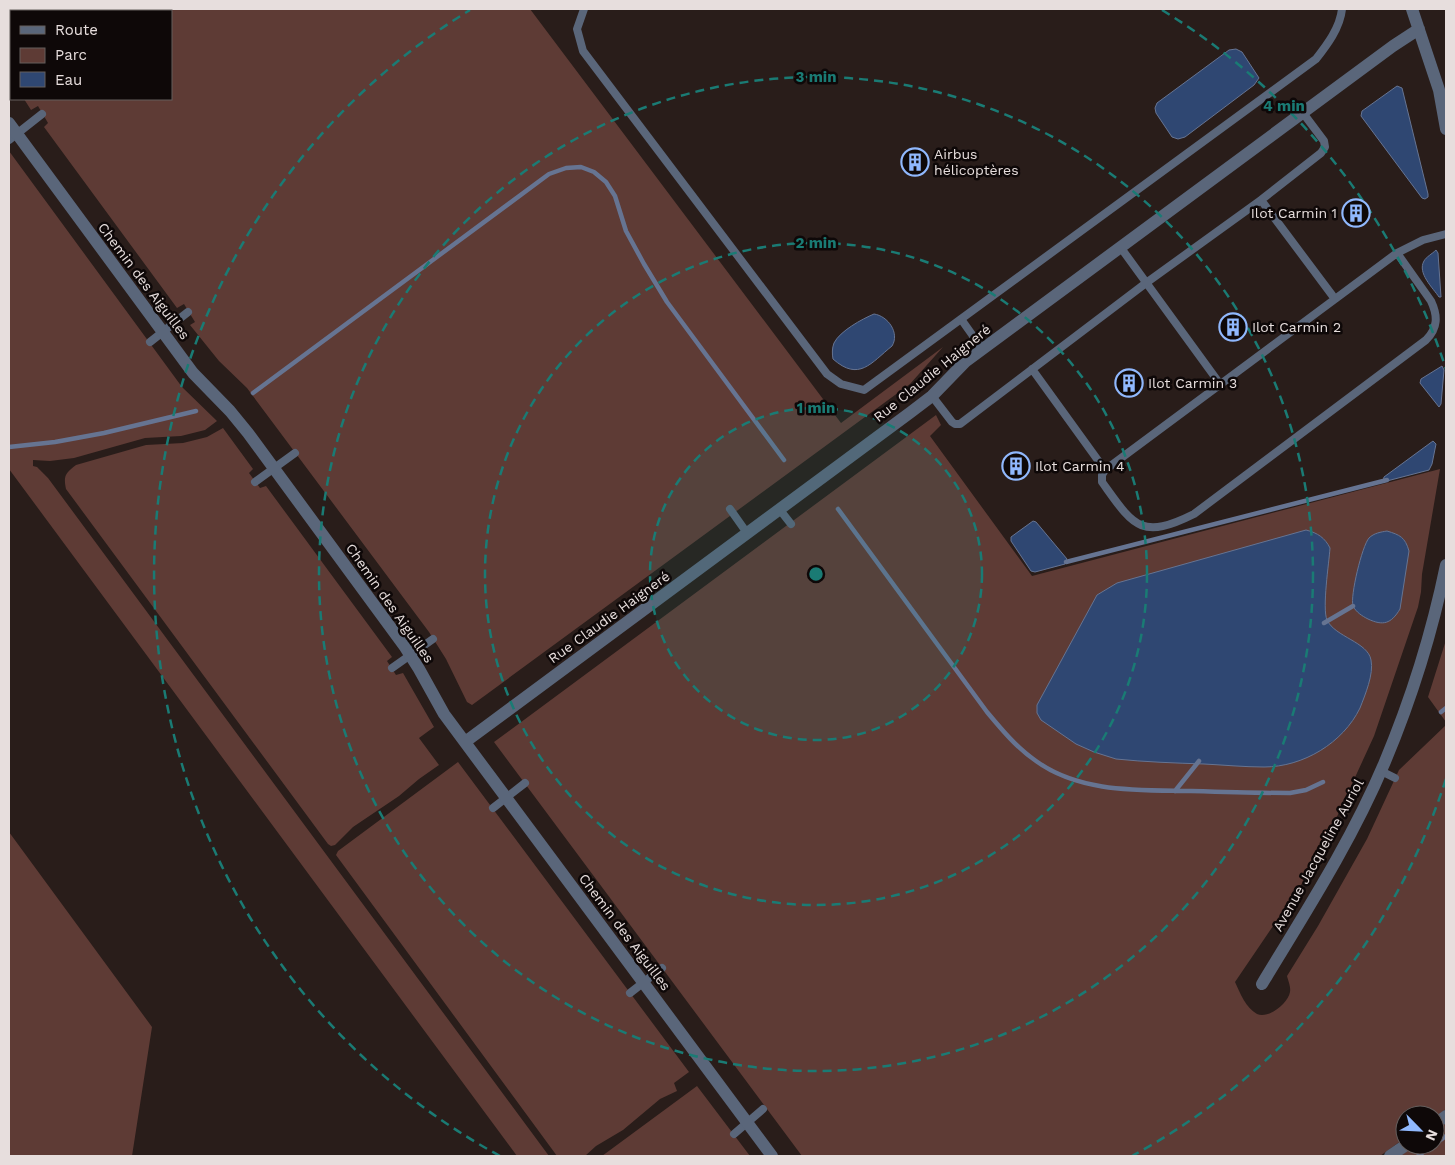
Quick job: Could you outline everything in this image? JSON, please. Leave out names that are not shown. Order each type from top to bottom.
[{"type":"street","points":[[1412,9],[1442,89],[1446,129]]},
{"type":"street","name":"Rue Claudie Haigneré","points":[[465,742],[932,396],[965,362],[1393,46],[1419,29]]},
{"type":"street","name":"Chemin des Aiguilles","points":[[11,132],[194,373],[230,411],[274,468],[411,655],[444,714],[772,1156]]},
{"type":"street","name":"Avenue Jacqueline Auriol","points":[[1262,984],[1328,874],[1381,771],[1404,715],[1419,669],[1446,565]]},
{"type":"lane","points":[[584,9],[576,29],[583,51],[827,374],[841,384],[864,390],[1316,60],[1332,38],[1342,14],[1342,9]]},
{"type":"lane","points":[[932,396],[952,422],[960,424],[1146,283],[1261,200],[1321,153],[1324,148],[1324,141],[1303,113]]},
{"type":"lane","points":[[11,132],[42,114]]},
{"type":"lane","points":[[1261,200],[1335,299]]},
{"type":"lane","points":[[1397,253],[1431,301],[1434,309],[1435,326],[1431,335],[1426,340],[1194,514],[1176,523],[1147,528],[1130,519],[1102,482],[1102,475],[1105,470],[1397,253],[1423,240],[1446,234]]},
{"type":"lane","points":[[1121,248],[1220,384]]},
{"type":"lane","points":[[150,342],[188,312]]},
{"type":"lane","points":[[961,319],[982,350]]},
{"type":"lane","points":[[1032,369],[1105,470]]},
{"type":"lane","points":[[255,482],[295,453]]},
{"type":"lane","points":[[730,509],[747,534]]},
{"type":"lane","points":[[780,510],[790,524]]},
{"type":"lane","points":[[392,668],[433,639]]},
{"type":"lane","points":[[1381,771],[1395,778]]},
{"type":"lane","points":[[493,808],[525,783]]},
{"type":"lane","points":[[630,993],[662,968]]},
{"type":"lane","points":[[734,1134],[763,1109]]},
{"type":"green space","points":[[530,9],[841,423],[943,347],[910,384],[472,705],[467,702],[446,659],[429,632],[247,388],[219,361],[190,325],[195,322],[184,304],[177,308],[44,127],[48,123],[38,106],[31,110],[25,100],[172,100],[172,10],[48,10]]},
{"type":"green space","points":[[9,151],[182,387],[217,421],[205,430],[181,436],[145,438],[74,458],[50,461],[33,460],[33,466],[37,467],[48,478],[549,1156],[517,1156],[9,469]]},
{"type":"green space","points":[[936,415],[941,425],[930,436],[1032,576],[1440,469],[1418,607],[1374,736],[1324,845],[1305,879],[1235,982],[1247,1004],[1257,1014],[1262,1015],[1272,1012],[1286,1001],[1290,990],[1287,976],[1318,926],[1367,839],[1399,770],[1446,725],[1446,1109],[1445,1105],[1395,1105],[1395,1145],[1380,1156],[802,1156],[494,742]]},
{"type":"green space","points":[[223,428],[253,469],[249,473],[260,488],[266,486],[392,657],[387,661],[396,675],[403,673],[434,727],[419,738],[439,765],[399,796],[353,827],[335,845],[331,846],[328,844],[66,489],[66,475],[76,465],[146,445],[183,443],[207,437]]},
{"type":"green space","points":[[1446,640],[1446,722],[1428,697]]},
{"type":"green space","points":[[458,762],[689,1072],[674,1083],[677,1091],[660,1099],[623,1130],[596,1146],[585,1156],[557,1156],[336,855],[338,851]]},
{"type":"green space","points":[[9,832],[152,1027],[132,1156],[9,1156]]},
{"type":"green space","points":[[697,1086],[750,1156],[602,1156]]},
{"type":"green space","points":[[1445,1124],[1446,1156],[1400,1156],[1445,1155]]},
{"type":"water","points":[[1236,49],[1242,52],[1259,78],[1254,85],[1185,137],[1178,139],[1172,137],[1156,113],[1157,103],[1229,50]]},
{"type":"water","points":[[1397,86],[1402,88],[1428,194],[1428,197],[1425,199],[1422,198],[1361,116],[1362,111]]},
{"type":"water","points":[[1436,250],[1438,253],[1441,297],[1430,285],[1424,275],[1422,266],[1425,260]]},
{"type":"water","points":[[874,314],[884,318],[894,331],[895,336],[892,346],[864,368],[850,369],[842,366],[833,359],[834,343],[841,334],[852,326]]},
{"type":"water","points":[[1442,366],[1444,370],[1441,404],[1439,407],[1420,383],[1421,379]]},
{"type":"water","points":[[1433,441],[1436,444],[1429,470],[1383,482],[1384,477]]},
{"type":"water","points":[[1033,521],[1036,522],[1067,559],[1065,564],[1035,572],[1031,571],[1011,541],[1011,537]]},
{"type":"water","points":[[1306,530],[1321,536],[1330,548],[1325,596],[1327,620],[1337,631],[1358,644],[1369,654],[1372,666],[1366,691],[1353,721],[1320,751],[1293,763],[1264,767],[1116,759],[1076,744],[1041,720],[1037,713],[1037,705],[1097,595],[1117,583]]},
{"type":"water","points":[[1387,531],[1401,537],[1409,551],[1400,609],[1390,621],[1382,623],[1368,619],[1357,612],[1353,606],[1353,592],[1357,571],[1366,543],[1373,535]]},
{"type":"waterway","points":[[253,393],[549,174],[566,168],[581,167],[594,172],[606,182],[615,196],[626,231],[667,302],[784,460]]},
{"type":"waterway","points":[[9,447],[55,442],[104,433],[196,411]]},
{"type":"waterway","points":[[1066,562],[1387,480]]},
{"type":"waterway","points":[[838,509],[987,712],[1022,750],[1053,771],[1071,779],[1091,784],[1131,790],[1290,793],[1306,790],[1323,782]]},
{"type":"waterway","points":[[1324,623],[1353,606]]},
{"type":"waterway","points":[[1441,712],[1446,708]]},
{"type":"waterway","points":[[1175,791],[1199,761]]},
{"type":"place","name":"Airbus hélicoptères","points":[[915,162]]},
{"type":"place","name":"Ilot Carmin 1","points":[[1356,213]]},
{"type":"place","name":"Ilot Carmin 2","points":[[1233,327]]},
{"type":"place","name":"Ilot Carmin 3","points":[[1129,383]]},
{"type":"place","name":"Ilot Carmin 4","points":[[1016,466]]}]
